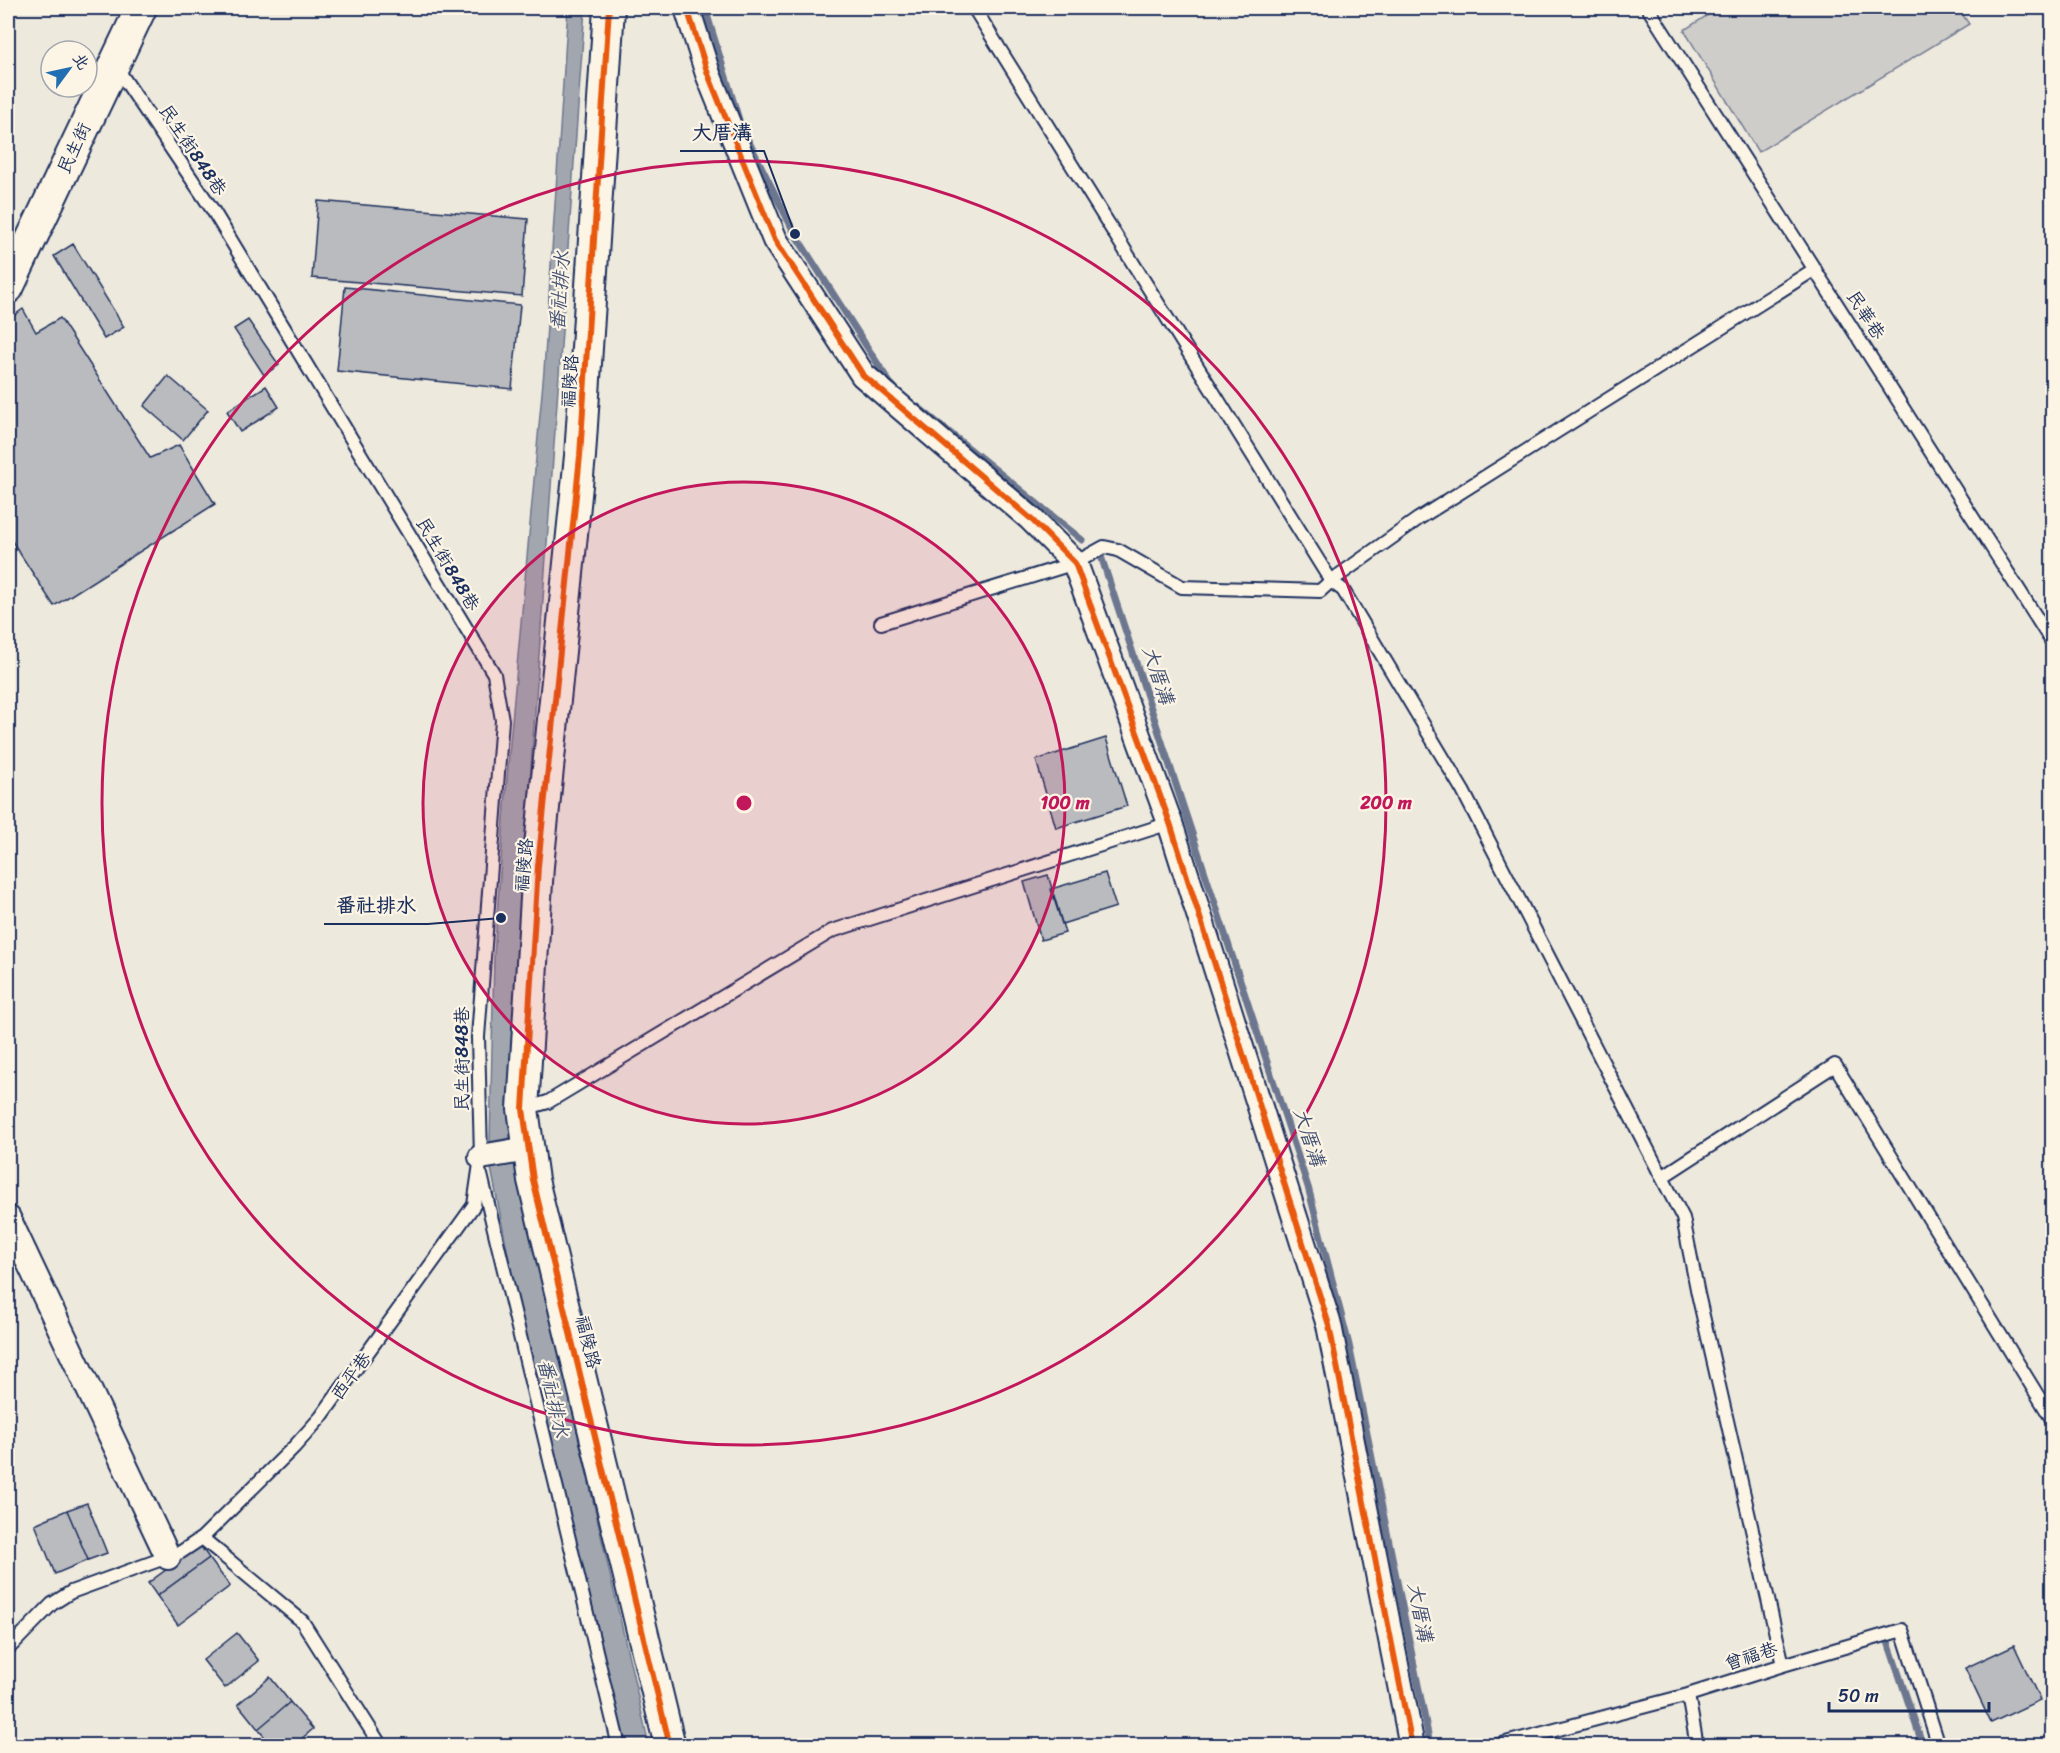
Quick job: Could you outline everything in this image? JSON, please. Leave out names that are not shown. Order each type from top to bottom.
[{"type":"street","name":"民生街","points":[[8,288],[141,8]]},
{"type":"street","name":"福陵路","points":[[609,8],[580,456],[538,866],[523,1109],[533,1180],[670,1746]]},
{"type":"street","points":[[687,8],[708,74],[775,240],[863,375],[1030,518],[1075,563],[1170,823],[1329,1325],[1412,1746]]},
{"type":"street","points":[[480,1162],[528,1149]]},
{"type":"street","points":[[8,1218],[168,1557]]},
{"type":"lane","points":[[974,8],[1331,581],[1343,590],[1463,791],[1683,1218],[1783,1665]]},
{"type":"lane","name":"民華巷","points":[[1648,8],[2052,642]]},
{"type":"lane","name":"民生街848巷","points":[[113,64],[212,209],[494,674],[502,720],[478,1037],[480,1162]]},
{"type":"lane","points":[[881,623],[1075,563],[1104,547],[1118,550],[1182,587],[1320,591],[1418,519],[1815,269]]},
{"type":"lane","points":[[523,1109],[548,1102],[832,931],[1170,823]]},
{"type":"lane","points":[[1662,1177],[1835,1065],[2052,1419]]},
{"type":"lane","points":[[480,1162],[619,1746]]},
{"type":"lane","name":"西平巷","points":[[8,1649],[52,1604],[70,1592],[182,1552],[202,1538],[286,1455],[321,1418],[474,1205],[480,1162]]},
{"type":"lane","points":[[202,1538],[302,1621],[381,1746]]},
{"type":"lane","name":"曾福巷","points":[[1494,1746],[1688,1695],[1902,1630],[1939,1746]]},
{"type":"lane","points":[[1688,1695],[1697,1746]]},
{"type":"shaded area","points":[[1719,8],[1958,8],[1969,24],[1758,152],[1684,30]]},
{"type":"water","points":[[568,8],[585,8],[517,965],[510,1138],[490,1142],[494,956],[508,765],[544,371]]},
{"type":"water","points":[[516,1164],[649,1745],[625,1745],[529,1361],[491,1168]]},
{"type":"building","points":[[318,201],[528,219],[522,296],[312,278]]},
{"type":"building","points":[[73,244],[124,327],[104,339],[54,256]]},
{"type":"building","points":[[345,287],[520,305],[512,389],[337,371]]},
{"type":"building","points":[[23,309],[36,332],[60,318],[150,458],[179,445],[215,504],[54,606],[8,535],[8,320]]},
{"type":"building","points":[[248,320],[279,365],[264,375],[234,329]]},
{"type":"building","points":[[168,376],[208,410],[183,440],[144,406]]},
{"type":"building","points":[[266,386],[279,407],[240,432],[227,411]]},
{"type":"building","points":[[1106,738],[1127,806],[1056,828],[1036,760]]},
{"type":"building","points":[[1105,873],[1116,907],[1062,924],[1051,889]]},
{"type":"building","points":[[1048,875],[1065,933],[1041,940],[1024,882]]},
{"type":"building","points":[[87,1503],[107,1553],[88,1560],[67,1510]]},
{"type":"building","points":[[67,1510],[88,1560],[55,1574],[35,1524]]},
{"type":"building","points":[[200,1545],[209,1558],[157,1596],[148,1583]]},
{"type":"building","points":[[209,1558],[230,1586],[178,1625],[157,1596]]},
{"type":"building","points":[[237,1633],[259,1661],[225,1688],[203,1660]]},
{"type":"building","points":[[2014,1645],[2040,1700],[1991,1723],[1965,1668]]},
{"type":"building","points":[[270,1677],[290,1702],[258,1729],[238,1704]]},
{"type":"building","points":[[290,1702],[313,1729],[293,1746],[272,1746],[258,1729]]},
{"type":"waterway","name":"大厝溝","points":[[705,8],[739,120]]},
{"type":"waterway","name":"大厝溝","points":[[743,130],[795,234],[894,387]]},
{"type":"waterway","name":"大厝溝","points":[[918,407],[1082,540]]},
{"type":"waterway","name":"大厝溝","points":[[1101,556],[1308,1187],[1349,1345],[1430,1744]]},
{"type":"waterway","points":[[1886,1636],[1923,1746]]},
{"type":"cycle path","points":[[609,8],[580,456],[538,866],[523,1109],[533,1180],[670,1746]]},
{"type":"cycle path","points":[[687,8],[708,74],[775,240],[863,375],[1030,518],[1075,563],[1170,823],[1329,1325],[1412,1746]]},
{"type":"place","name":"大厝溝","points":[[795,234]]},
{"type":"place","name":"番社排水","points":[[501,918]]}]
